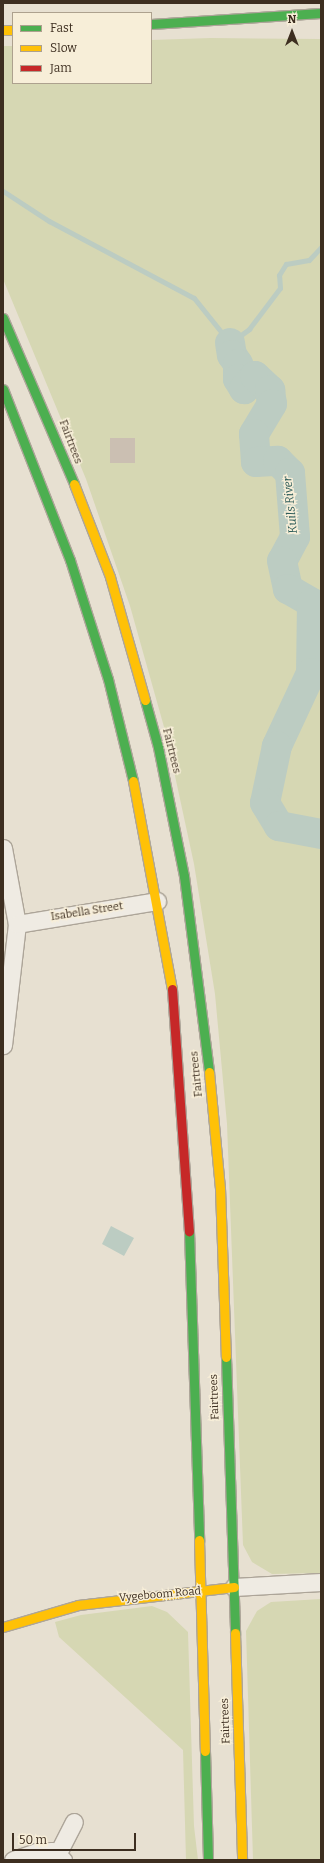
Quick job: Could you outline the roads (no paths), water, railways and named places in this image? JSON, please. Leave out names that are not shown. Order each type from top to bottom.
[{"type":"main road","points":[[152,24],[321,13]]},
{"type":"main road","name":"Fairtrees","points":[[3,318],[49,420],[110,577],[139,676],[175,822],[204,1020],[220,1188],[242,1860]]},
{"type":"main road","name":"Fairtrees","points":[[3,389],[70,560],[108,679],[128,757],[157,901],[175,1008],[184,1106],[191,1254],[208,1860]]},
{"type":"main road","name":"Vygeboom Road","points":[[3,1627],[78,1604],[201,1592],[234,1587]]},
{"type":"street","points":[[3,848],[17,924],[3,1045]]},
{"type":"street","name":"Isabella Street","points":[[17,924],[157,901]]},
{"type":"street","name":"Vygeboom Road","points":[[234,1587],[321,1582]]},
{"type":"street","points":[[13,1860],[36,1852],[52,1851],[60,1857],[74,1822]]},
{"type":"waterway","points":[[3,191],[49,221],[194,298],[230,343],[249,329],[280,288],[279,275],[286,264],[309,260],[321,247]]},
{"type":"waterway","name":"Kuils River","points":[[230,343],[232,355],[238,364],[238,379],[244,389],[255,376],[270,390],[272,404],[254,434],[256,462],[278,461],[290,473],[295,537],[282,561],[288,589],[312,603],[311,673],[277,746],[265,803],[279,826],[321,834]]}]
